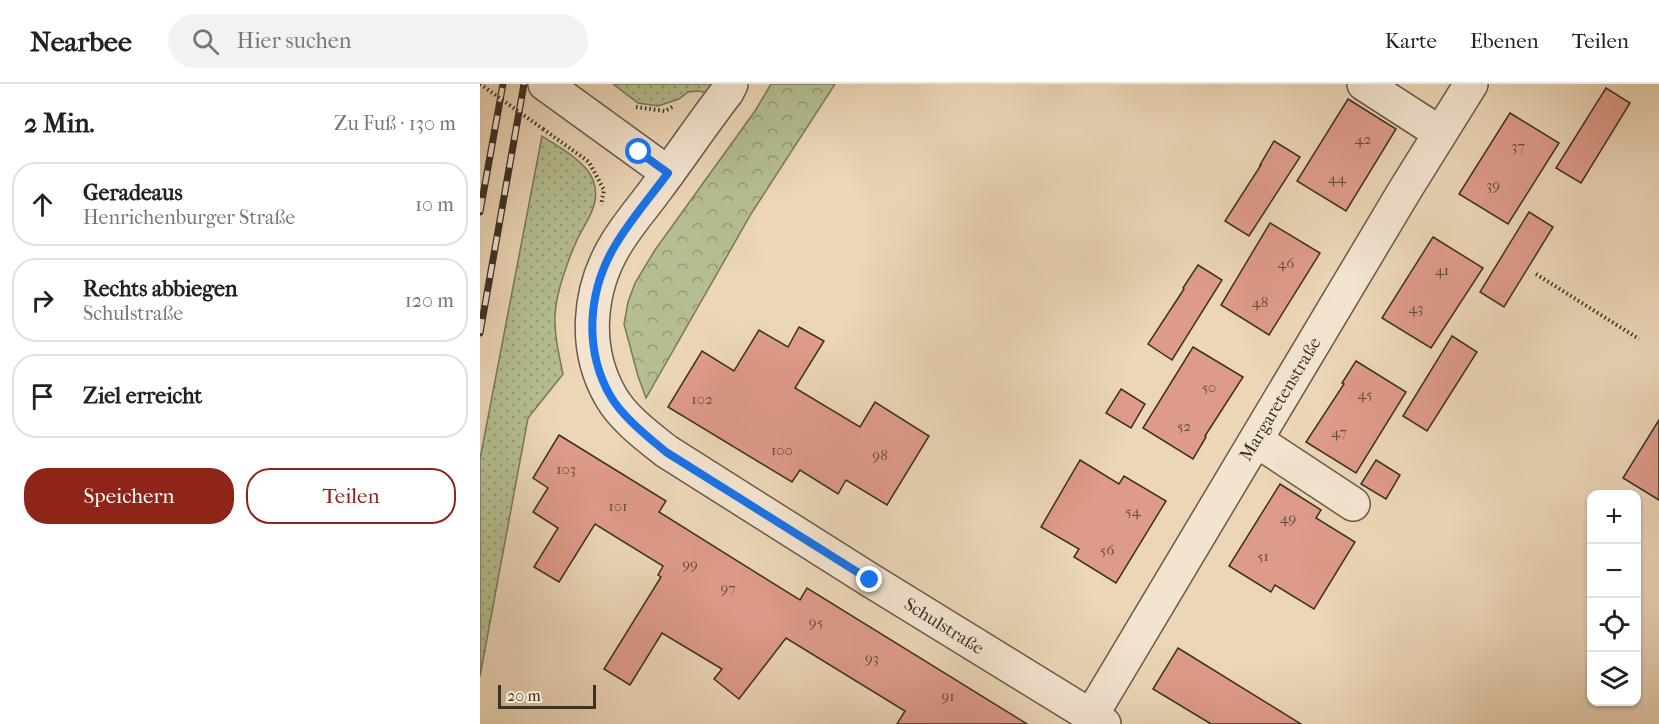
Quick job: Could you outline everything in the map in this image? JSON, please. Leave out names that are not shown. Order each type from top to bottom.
[{"type":"street","name":"Schulstraße","points":[[731,84],[616,244],[599,280],[592,307],[592,337],[599,370],[611,398],[636,427],[666,452],[1097,720]]},
{"type":"street","points":[[1364,84],[1440,133]]},
{"type":"street","name":"Margaretenstraße","points":[[1097,720],[1256,440],[1471,84]]},
{"type":"street","points":[[548,86],[668,173]]},
{"type":"street","points":[[1256,440],[1353,504]]},
{"type":"path","points":[[480,84],[543,129]]},
{"type":"path","points":[[634,106],[665,111],[682,100]]},
{"type":"path","points":[[1536,274],[1639,339]]},
{"type":"green space","points":[[613,84],[713,84],[708,93],[688,92],[679,99],[658,106],[638,103]]},
{"type":"green space","points":[[771,84],[835,84],[751,214],[646,398],[624,324],[628,302],[635,283],[655,250],[755,111]]},
{"type":"green space","points":[[542,136],[571,155],[584,167],[593,180],[596,196],[592,212],[570,257],[558,297],[555,330],[563,374],[528,418],[480,676],[480,459]]},
{"type":"building","points":[[1606,88],[1630,103],[1581,183],[1556,168]]},
{"type":"building","points":[[1348,99],[1396,129],[1346,211],[1297,181]]},
{"type":"building","points":[[1510,113],[1559,143],[1508,224],[1459,194]]},
{"type":"building","points":[[1274,141],[1300,157],[1249,236],[1225,221]]},
{"type":"building","points":[[1529,212],[1553,227],[1504,307],[1480,292]]},
{"type":"building","points":[[1270,223],[1320,253],[1269,335],[1221,305]]},
{"type":"building","points":[[1433,237],[1483,268],[1431,348],[1382,318]]},
{"type":"building","points":[[1198,265],[1222,280],[1172,360],[1148,344]]},
{"type":"building","points":[[799,327],[824,341],[795,388],[860,427],[875,402],[929,436],[887,505],[846,480],[838,494],[800,470],[792,482],[668,407],[702,351],[734,371],[759,330],[788,347]]},
{"type":"building","points":[[1452,336],[1477,352],[1427,431],[1403,416]]},
{"type":"building","points":[[1193,347],[1243,377],[1193,459],[1143,428]]},
{"type":"building","points":[[1356,361],[1406,392],[1356,473],[1306,442],[1344,384],[1342,383]]},
{"type":"building","points":[[1121,389],[1145,404],[1131,428],[1106,413]]},
{"type":"building","points":[[1659,420],[1659,500],[1623,478]]},
{"type":"building","points":[[559,435],[666,501],[659,512],[800,600],[807,588],[1027,724],[897,724],[905,711],[786,638],[739,699],[714,679],[722,669],[662,633],[630,685],[604,669],[661,577],[658,575],[663,566],[595,524],[559,582],[534,567],[558,528],[533,512],[548,488],[533,478]]},
{"type":"building","points":[[1080,460],[1119,484],[1124,476],[1166,501],[1116,583],[1074,557],[1079,549],[1041,527]]},
{"type":"building","points":[[1376,460],[1400,475],[1386,499],[1361,484]]},
{"type":"building","points":[[1280,484],[1321,510],[1316,518],[1355,542],[1314,609],[1275,585],[1271,592],[1229,566]]},
{"type":"building","points":[[1178,648],[1301,724],[1211,724],[1153,689]]},
{"type":"railway","points":[[480,212],[503,84]]},
{"type":"railway","points":[[480,333],[524,84]]},
{"type":"route","points":[[639,152],[668,173],[616,244],[599,280],[592,307],[592,337],[599,370],[611,398],[636,427],[666,452],[870,580]]}]
